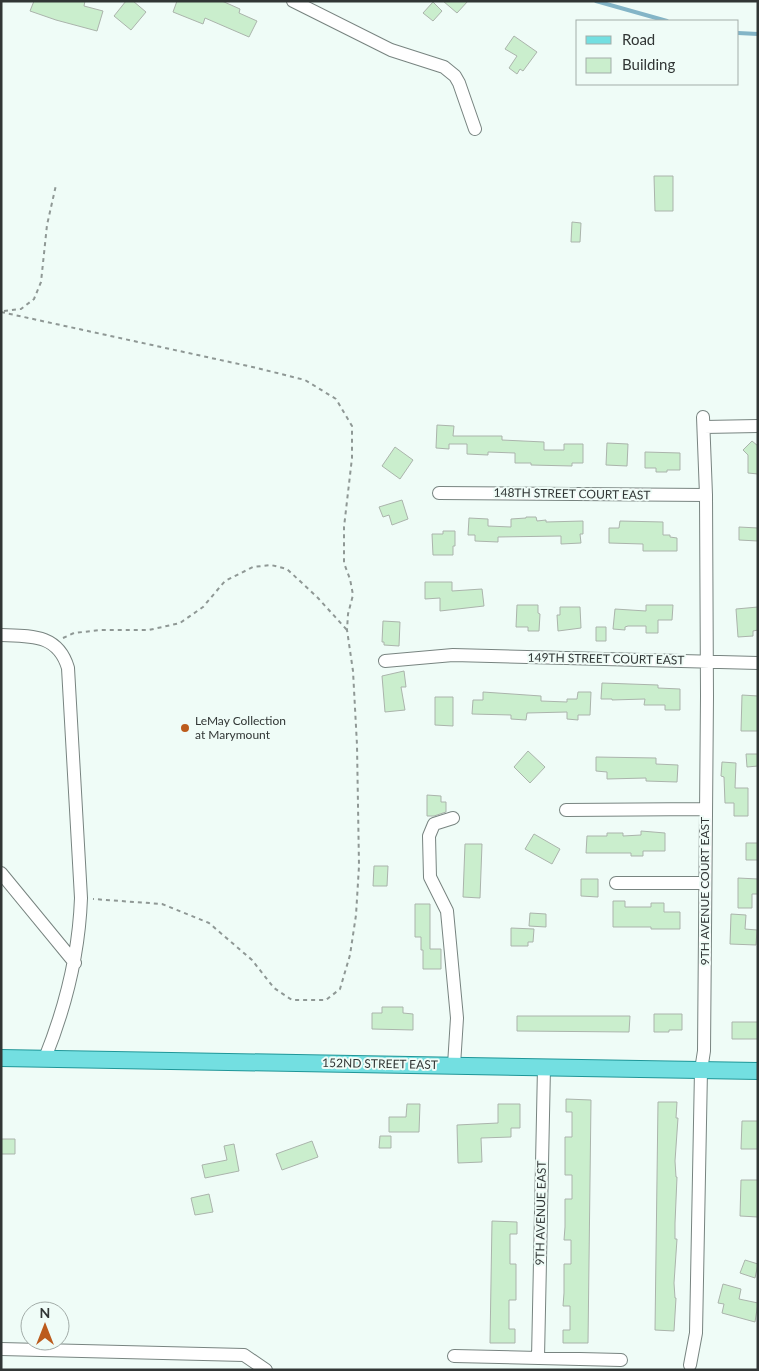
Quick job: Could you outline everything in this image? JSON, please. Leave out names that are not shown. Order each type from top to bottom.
[{"type":"main road","name":"152ND STREET EAST","points":[[1,1058],[758,1070]]},
{"type":"street","points":[[293,1],[391,50],[444,66],[459,83],[475,129]]},
{"type":"street","name":"9TH AVENUE COURT EAST","points":[[690,1365],[696,1333],[701,1070],[704,1051],[706,495],[704,422],[758,426]]},
{"type":"street","name":"148TH STREET COURT EAST","points":[[439,492],[706,495]]},
{"type":"street","points":[[1,636],[39,638],[52,643],[60,649],[68,668],[81,898],[80,928],[75,963],[63,1008],[45,1058]]},
{"type":"street","name":"149TH STREET COURT EAST","points":[[384,661],[454,656],[758,663]]},
{"type":"street","points":[[566,810],[705,809]]},
{"type":"street","points":[[454,818],[434,824],[429,836],[430,877],[447,911],[457,1018],[454,1065]]},
{"type":"street","points":[[1,873],[75,963]]},
{"type":"street","points":[[616,882],[704,883]]},
{"type":"street","name":"9TH AVENUE EAST","points":[[538,1358],[544,1067]]},
{"type":"street","points":[[1,1349],[244,1355],[266,1370]]},
{"type":"street","points":[[454,1356],[621,1360]]},
{"type":"path","points":[[56,185],[46,225],[41,282],[34,299],[21,309],[1,312],[305,380],[336,399],[352,426],[352,458],[344,527],[344,563],[350,579],[352,595],[347,630],[352,671],[356,745],[359,866],[356,915],[350,955],[340,989],[326,1000],[292,1000],[274,988],[252,960],[209,923],[162,904],[81,898]]},
{"type":"path","points":[[52,643],[74,633],[101,630],[149,630],[180,623],[203,608],[225,581],[253,567],[271,565],[287,569],[318,598],[347,630]]},
{"type":"building","points":[[34,1],[85,1],[84,6],[103,11],[97,31],[30,11]]},
{"type":"building","points":[[126,1],[133,1],[146,12],[131,30],[114,16]]},
{"type":"building","points":[[177,1],[222,1],[240,9],[239,13],[257,21],[249,37],[205,18],[203,24],[173,12]]},
{"type":"building","points":[[443,1],[468,1],[457,13]]},
{"type":"building","points":[[433,2],[442,11],[433,21],[423,13]]},
{"type":"building","points":[[514,36],[537,52],[523,71],[520,69],[517,74],[509,68],[517,56],[505,49]]},
{"type":"building","points":[[654,176],[673,176],[673,211],[655,211]]},
{"type":"building","points":[[572,222],[581,223],[580,242],[571,242]]},
{"type":"building","points":[[437,425],[454,426],[453,436],[502,436],[502,440],[544,442],[544,450],[564,450],[564,444],[583,444],[583,463],[572,463],[572,466],[531,465],[531,463],[515,463],[515,453],[488,452],[488,455],[467,454],[467,444],[449,444],[449,449],[436,448]]},
{"type":"building","points":[[752,441],[758,446],[758,474],[748,473],[748,455],[743,450]]},
{"type":"building","points":[[607,443],[628,444],[627,466],[606,465]]},
{"type":"building","points":[[395,447],[413,460],[400,479],[382,466]]},
{"type":"building","points":[[645,452],[680,453],[680,470],[656,472],[656,468],[645,468]]},
{"type":"building","points":[[402,500],[408,519],[392,525],[389,515],[383,517],[379,507]]},
{"type":"building","points":[[536,517],[537,521],[546,520],[546,522],[583,521],[583,534],[580,534],[581,543],[561,544],[561,536],[498,537],[498,542],[475,541],[475,535],[468,535],[469,518],[488,519],[488,526],[511,527],[511,519]]},
{"type":"building","points":[[620,521],[663,522],[663,535],[677,538],[677,551],[643,551],[643,544],[609,543],[609,528],[619,528]]},
{"type":"building","points":[[739,527],[758,528],[758,541],[739,540]]},
{"type":"building","points":[[443,531],[455,531],[453,555],[433,555],[432,534],[443,534]]},
{"type":"building","points":[[425,582],[452,582],[452,591],[482,589],[484,606],[440,611],[440,598],[425,599]]},
{"type":"building","points":[[517,605],[538,605],[538,613],[540,614],[539,631],[528,631],[528,627],[516,627]]},
{"type":"building","points":[[646,605],[673,605],[672,620],[658,620],[658,633],[646,633],[646,626],[628,626],[625,627],[625,630],[613,629],[615,609],[646,611]]},
{"type":"building","points":[[560,607],[580,607],[581,628],[558,631],[557,615],[560,615]]},
{"type":"building","points":[[758,607],[758,630],[753,631],[753,636],[738,637],[736,609]]},
{"type":"building","points":[[383,621],[400,622],[399,646],[384,645],[384,642],[382,642]]},
{"type":"building","points":[[596,627],[606,627],[606,641],[596,641]]},
{"type":"building","points":[[404,671],[406,687],[401,687],[405,710],[385,712],[382,676]]},
{"type":"building","points":[[602,683],[658,685],[658,688],[680,689],[680,710],[665,710],[665,705],[644,705],[645,699],[601,699]]},
{"type":"building","points":[[483,692],[541,696],[541,701],[567,702],[567,699],[577,699],[578,692],[591,692],[590,715],[578,715],[578,720],[567,719],[567,712],[527,713],[526,720],[511,719],[511,715],[472,714],[473,700],[483,700]]},
{"type":"building","points":[[742,695],[758,696],[758,731],[741,731]]},
{"type":"building","points":[[435,697],[453,697],[453,726],[435,725]]},
{"type":"building","points":[[528,751],[545,767],[530,783],[514,767]]},
{"type":"building","points":[[746,754],[758,754],[758,766],[747,767]]},
{"type":"building","points":[[596,757],[656,758],[656,764],[678,765],[677,782],[646,781],[646,778],[607,779],[607,772],[596,771]]},
{"type":"building","points":[[722,762],[736,763],[735,788],[748,788],[748,816],[734,816],[734,803],[725,803],[724,777],[721,776]]},
{"type":"building","points":[[427,795],[441,796],[441,802],[446,802],[446,812],[427,816]]},
{"type":"building","points":[[641,831],[665,833],[665,851],[643,851],[643,856],[631,856],[631,853],[586,853],[587,836],[607,836],[607,833],[623,833],[623,836],[641,835]]},
{"type":"building","points":[[534,834],[560,849],[552,864],[525,849]]},
{"type":"building","points":[[746,843],[758,843],[758,860],[746,860]]},
{"type":"building","points":[[465,844],[482,844],[480,898],[463,897]]},
{"type":"building","points":[[374,866],[388,866],[387,886],[373,886]]},
{"type":"building","points":[[738,878],[758,879],[758,894],[752,894],[752,908],[738,908]]},
{"type":"building","points":[[581,879],[598,879],[598,897],[581,896]]},
{"type":"building","points":[[613,901],[625,901],[625,907],[651,907],[651,903],[664,903],[664,912],[680,912],[680,929],[613,927]]},
{"type":"building","points":[[415,904],[430,904],[430,949],[441,949],[441,969],[423,969],[421,937],[415,937]]},
{"type":"building","points":[[530,913],[546,914],[546,927],[529,926]]},
{"type":"building","points":[[731,914],[746,915],[745,929],[757,930],[756,945],[730,944]]},
{"type":"building","points":[[511,928],[534,929],[533,942],[528,942],[528,946],[511,946]]},
{"type":"building","points":[[382,1007],[403,1007],[403,1013],[413,1014],[413,1030],[372,1029],[372,1013],[382,1013]]},
{"type":"building","points":[[654,1014],[682,1014],[682,1030],[654,1032]]},
{"type":"building","points":[[517,1016],[630,1016],[629,1032],[517,1031]]},
{"type":"building","points":[[732,1022],[758,1022],[758,1039],[732,1039]]},
{"type":"building","points":[[566,1099],[591,1100],[588,1343],[563,1343],[563,1330],[570,1330],[570,1306],[563,1306],[564,1264],[571,1264],[571,1240],[564,1240],[565,1199],[572,1199],[572,1175],[565,1175],[565,1137],[572,1137],[572,1112],[566,1112]]},
{"type":"building","points":[[658,1102],[677,1102],[675,1239],[677,1239],[674,1283],[676,1298],[674,1331],[655,1330]]},
{"type":"building","points":[[407,1104],[420,1104],[419,1132],[389,1132],[389,1117],[406,1117]]},
{"type":"building","points":[[498,1104],[520,1104],[520,1128],[511,1128],[511,1137],[481,1138],[482,1162],[458,1163],[457,1125],[498,1123]]},
{"type":"building","points":[[742,1121],[758,1121],[758,1149],[741,1149]]},
{"type":"building","points":[[380,1136],[391,1136],[391,1148],[379,1148]]},
{"type":"building","points":[[1,1139],[15,1139],[15,1154],[1,1154]]},
{"type":"building","points":[[312,1141],[318,1157],[282,1170],[276,1154]]},
{"type":"building","points":[[234,1144],[239,1171],[205,1178],[202,1165],[227,1160],[224,1146]]},
{"type":"building","points":[[741,1180],[758,1180],[758,1217],[740,1216]]},
{"type":"building","points":[[209,1194],[213,1212],[195,1215],[191,1198]]},
{"type":"building","points":[[492,1221],[517,1222],[517,1234],[510,1234],[510,1264],[516,1264],[516,1300],[509,1300],[509,1329],[515,1329],[515,1343],[490,1343]]},
{"type":"building","points":[[745,1260],[758,1264],[755,1278],[740,1273]]},
{"type":"building","points":[[723,1284],[741,1289],[739,1299],[758,1303],[755,1322],[722,1313],[724,1304],[718,1303]]},
{"type":"waterway","points":[[596,1],[663,20]]},
{"type":"waterway","points":[[739,33],[758,34]]},
{"type":"place","name":"LeMay Collection at Marymount","points":[[185,728]]}]
